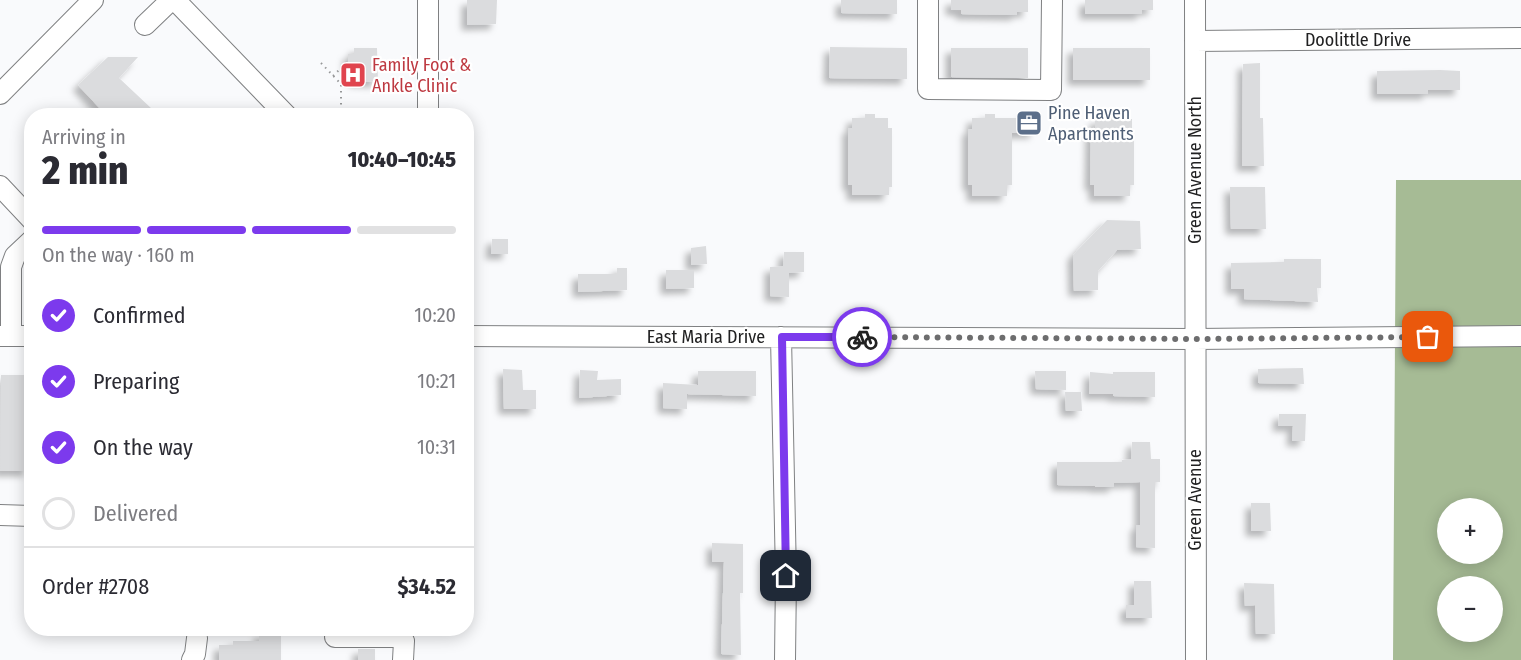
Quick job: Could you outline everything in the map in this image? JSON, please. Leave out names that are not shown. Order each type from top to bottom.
[{"type":"street","points":[[0,94],[93,0]]},
{"type":"street","points":[[145,25],[173,0],[279,108]]},
{"type":"street","points":[[428,0],[428,108]]},
{"type":"street","points":[[928,0],[928,89],[1051,90],[1052,0]]},
{"type":"street","name":"Green Avenue North","points":[[1195,339],[1196,0]]},
{"type":"street","name":"Doolittle Drive","points":[[1195,41],[1521,38]]},
{"type":"street","points":[[0,186],[24,212]]},
{"type":"street","points":[[24,248],[15,256],[11,267],[5,336],[24,336]]},
{"type":"street","name":"East Maria Drive","points":[[474,336],[1195,339],[1521,336]]},
{"type":"street","points":[[782,337],[785,660]]},
{"type":"street","name":"Green Avenue","points":[[1195,339],[1196,660]]},
{"type":"street","points":[[0,515],[24,516]]},
{"type":"street","points":[[335,637],[399,637],[404,641],[404,660]]},
{"type":"street","points":[[192,660],[197,638]]},
{"type":"path","points":[[333,76],[348,60]]},
{"type":"path","points":[[321,63],[341,84],[341,108]]},
{"type":"green space","points":[[1396,180],[1521,180],[1521,660],[1393,660]]},
{"type":"building","points":[[467,0],[497,0],[496,24],[467,25]]},
{"type":"building","points":[[841,0],[897,0],[897,14],[841,13]]},
{"type":"building","points":[[951,0],[1028,0],[1028,12],[1017,12],[1017,15],[961,14],[961,10],[951,10]]},
{"type":"building","points":[[1085,0],[1153,0],[1153,10],[1142,10],[1142,14],[1085,14]]},
{"type":"building","points":[[830,47],[907,48],[907,79],[829,78]]},
{"type":"building","points":[[354,48],[377,48],[378,82],[354,81],[354,68],[348,68],[348,54],[354,54]]},
{"type":"building","points":[[951,48],[1028,48],[1028,78],[951,77]]},
{"type":"building","points":[[1073,48],[1150,48],[1150,80],[1073,80]]},
{"type":"building","points":[[108,57],[138,57],[119,78],[151,108],[100,108],[78,85]]},
{"type":"building","points":[[1260,63],[1260,118],[1263,118],[1264,166],[1242,166],[1243,64]]},
{"type":"building","points":[[1377,71],[1460,71],[1460,90],[1428,90],[1428,94],[1377,94]]},
{"type":"building","points":[[865,114],[875,114],[875,118],[888,118],[888,128],[892,128],[892,187],[889,187],[889,195],[852,195],[852,185],[848,185],[848,128],[852,128],[852,118],[865,118]]},
{"type":"building","points":[[985,114],[995,114],[995,118],[1023,118],[1023,114],[1035,114],[1035,133],[1012,133],[1012,185],[1007,185],[1007,196],[972,196],[972,185],[968,185],[968,129],[972,129],[972,118],[985,118]]},
{"type":"building","points":[[1107,115],[1118,115],[1118,119],[1132,119],[1134,185],[1130,185],[1130,196],[1094,196],[1094,185],[1090,185],[1091,128],[1095,128],[1095,119],[1107,119]]},
{"type":"building","points":[[1230,187],[1265,187],[1266,229],[1231,229]]},
{"type":"building","points":[[1107,220],[1140,221],[1141,249],[1117,250],[1098,271],[1098,290],[1074,291],[1073,255]]},
{"type":"building","points":[[492,239],[508,239],[508,254],[491,254]]},
{"type":"building","points":[[706,246],[707,264],[691,265],[691,248]]},
{"type":"building","points":[[784,252],[804,252],[804,272],[789,273],[789,297],[770,296],[770,267],[783,266]]},
{"type":"building","points":[[1284,259],[1321,259],[1321,288],[1317,288],[1318,302],[1244,299],[1244,289],[1231,289],[1231,263],[1284,262]]},
{"type":"building","points":[[617,268],[627,268],[627,290],[578,292],[578,274],[617,274]]},
{"type":"building","points":[[666,270],[694,270],[694,288],[666,289]]},
{"type":"building","points":[[1303,368],[1304,384],[1258,383],[1258,369]]},
{"type":"building","points":[[503,369],[522,370],[523,390],[536,390],[536,409],[504,409]]},
{"type":"building","points":[[580,370],[598,371],[597,380],[621,379],[621,395],[579,398]]},
{"type":"building","points":[[698,371],[756,371],[756,396],[687,394],[687,409],[663,408],[663,383],[698,385]]},
{"type":"building","points":[[1035,371],[1066,371],[1066,390],[1036,389]]},
{"type":"building","points":[[1090,372],[1113,374],[1113,372],[1155,372],[1155,397],[1089,394]]},
{"type":"building","points":[[1,375],[24,375],[24,471],[0,471]]},
{"type":"building","points":[[1065,392],[1081,392],[1082,411],[1066,411]]},
{"type":"building","points":[[1279,414],[1306,414],[1305,441],[1292,441],[1293,426],[1278,426]]},
{"type":"building","points":[[1132,442],[1150,442],[1151,459],[1160,459],[1160,482],[1155,482],[1155,548],[1136,547],[1136,525],[1140,525],[1140,482],[1114,483],[1114,487],[1057,485],[1057,462],[1122,462],[1122,460],[1131,459]]},
{"type":"building","points":[[1251,503],[1270,503],[1271,531],[1251,531]]},
{"type":"building","points":[[712,543],[743,544],[743,593],[740,593],[741,655],[721,654],[724,562],[712,562]]},
{"type":"building","points":[[1134,581],[1151,581],[1152,618],[1126,618],[1126,605],[1134,605]]},
{"type":"building","points":[[1244,583],[1274,584],[1275,634],[1256,634],[1255,605],[1245,606]]},
{"type":"building","points":[[259,636],[281,636],[281,660],[219,660],[219,645],[233,645],[233,641],[259,641]]},
{"type":"building","points":[[358,649],[375,649],[375,660],[358,660]]},
{"type":"way so far","points":[[862,337],[1195,339],[1428,337]]},
{"type":"place","name":"Family Foot & Ankle Clinic","points":[[353,75]]},
{"type":"place","name":"Pine Haven Apartments","points":[[1029,123]]},
{"type":"route","points":[[786,576],[782,337],[862,337]]}]
